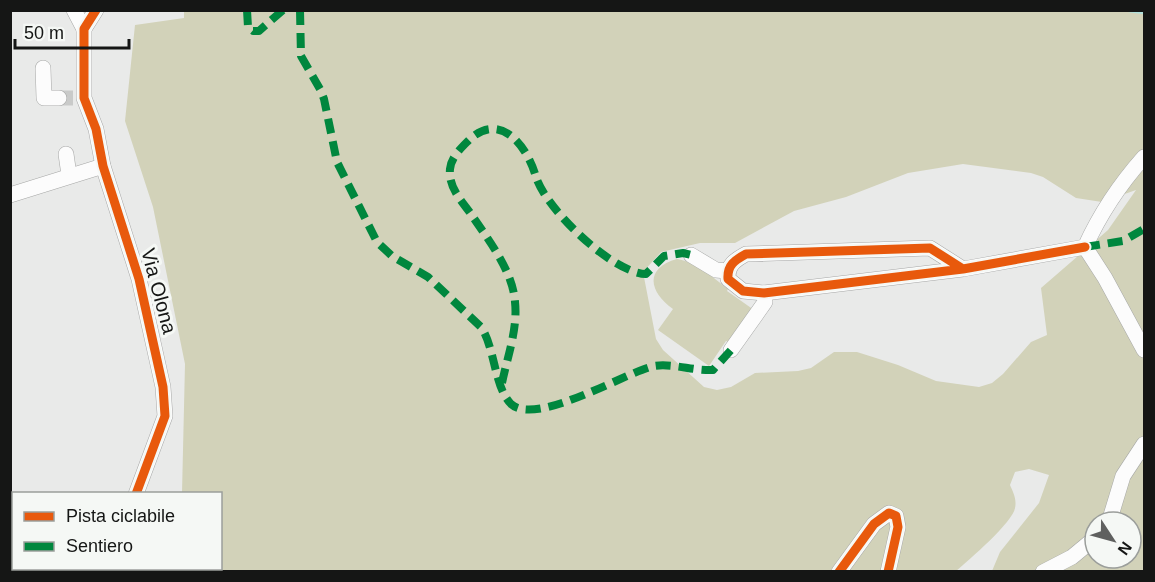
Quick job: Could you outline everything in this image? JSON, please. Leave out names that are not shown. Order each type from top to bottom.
[{"type":"street","points":[[74,10],[84,29],[96,10]]},
{"type":"street","name":"Via Olona","points":[[84,29],[72,98],[96,129],[103,166],[139,279],[163,387],[165,416],[137,492]]},
{"type":"street","name":"Via Olona","points":[[43,68],[44,98],[72,98]]},
{"type":"street","points":[[66,154],[69,175]]},
{"type":"street","points":[[1085,247],[1095,225],[1130,173],[1144,157]]},
{"type":"street","points":[[10,195],[103,166]]},
{"type":"street","points":[[963,268],[930,248],[746,254],[733,261],[727,272],[728,279],[743,291],[764,293],[963,268],[1085,247]]},
{"type":"street","points":[[1085,247],[1105,278],[1144,350]]},
{"type":"street","points":[[691,255],[716,270],[727,272]]},
{"type":"street","points":[[731,350],[765,302],[764,293]]},
{"type":"street","points":[[1113,510],[1123,476],[1144,444]]},
{"type":"street","points":[[839,572],[874,524],[890,513],[896,516],[898,527],[888,572]]},
{"type":"street","points":[[1043,572],[1072,557],[1083,548]]},
{"type":"green space","points":[[184,11],[1144,11],[1144,571],[992,571],[1000,552],[1039,503],[1049,475],[1029,469],[1015,472],[1010,485],[1015,499],[1015,508],[1007,522],[990,541],[956,571],[186,571],[222,570],[222,492],[182,492],[185,364],[153,207],[125,121],[135,25],[184,18]],"holes":[[[963,164],[1031,173],[1043,177],[1076,198],[1102,202],[1136,190],[1108,230],[1041,288],[1047,335],[1031,342],[992,383],[979,387],[936,381],[898,365],[857,352],[834,352],[811,368],[798,371],[755,373],[731,387],[717,390],[704,387],[663,350],[656,339],[643,272],[661,252],[700,243],[735,243],[794,211],[846,197],[908,173]]]},
{"type":"green space","points":[[677,259],[691,263],[704,271],[754,310],[731,343],[726,341],[709,366],[658,330],[673,309],[655,288],[655,274],[666,263]]},
{"type":"waterway","points":[[1129,10],[1144,12]]},
{"type":"tunnel","points":[[59,98],[73,98]]},
{"type":"marked path","points":[[247,10],[248,27],[253,31],[259,31],[283,10]]},
{"type":"marked path","points":[[300,10],[301,56],[324,99],[337,162],[377,242],[392,256],[428,277],[481,327],[486,335],[501,388],[511,404],[523,409],[540,409],[560,404],[654,366],[713,370],[731,350]]},
{"type":"marked path","points":[[502,383],[515,323],[513,291],[500,258],[457,195],[450,176],[452,161],[456,154],[479,133],[490,129],[501,130],[519,143],[532,165],[542,190],[553,206],[582,237],[616,263],[632,271],[646,274],[664,256],[683,253],[691,255]]},
{"type":"marked path","points":[[1085,247],[1123,241],[1144,229]]},
{"type":"cycle path","points":[[96,10],[84,29],[84,98],[96,129],[103,166],[139,279],[163,387],[165,416],[137,492]]},
{"type":"cycle path","points":[[963,269],[930,248],[746,254],[732,264],[728,279],[743,291],[764,293],[963,269],[1085,247]]},
{"type":"cycle path","points":[[839,572],[874,524],[889,513],[896,516],[898,527],[888,572]]}]
